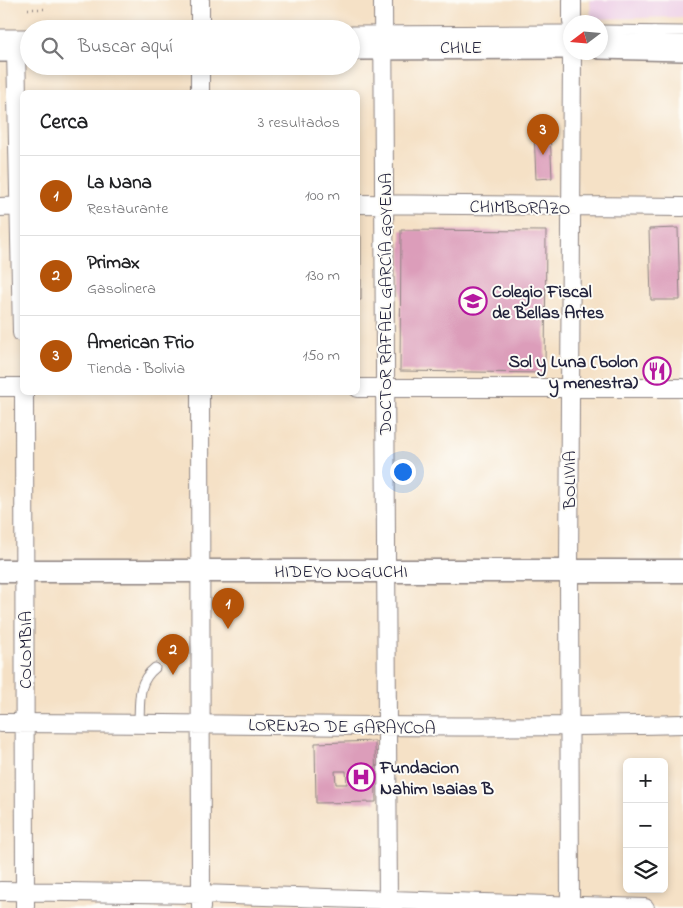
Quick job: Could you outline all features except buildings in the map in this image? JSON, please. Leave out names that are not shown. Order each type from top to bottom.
[{"type":"main road","name":"CHILE","points":[[360,45],[383,39],[563,46]]},
{"type":"main road","points":[[608,46],[683,48]]},
{"type":"street","points":[[200,0],[200,20]]},
{"type":"street","name":"DOCTOR RAFAEL GARCÍA GOYENA","points":[[383,0],[388,905]]},
{"type":"street","points":[[572,0],[572,15]]},
{"type":"street","points":[[15,43],[20,179]]},
{"type":"street","name":"BOLIVIA","points":[[570,907],[569,571],[572,60]]},
{"type":"street","points":[[200,75],[200,90]]},
{"type":"street","name":"CHIMBORAZO","points":[[360,204],[571,208],[683,207]]},
{"type":"street","points":[[0,207],[20,206]]},
{"type":"street","points":[[0,387],[20,387]]},
{"type":"street","points":[[360,388],[683,388]]},
{"type":"street","name":"COLOMBIA","points":[[24,395],[25,900]]},
{"type":"street","points":[[200,395],[201,901]]},
{"type":"street","name":"HIDEYO NOGUCHI","points":[[0,571],[683,571]]},
{"type":"street","name":"LORENZO DE GARAYCOA","points":[[0,724],[201,723],[387,727],[570,727],[683,724]]},
{"type":"street","points":[[0,891],[25,900],[645,908]]},
{"type":"lane","name":"CHILE","points":[[360,33],[383,39],[563,30]]},
{"type":"lane","points":[[608,30],[683,31]]},
{"type":"lane","points":[[139,723],[140,695],[144,676],[155,668]]},
{"type":"path","points":[[28,9],[47,9]]},
{"type":"shaded area","points":[[590,0],[683,0],[683,17],[608,19],[608,15],[591,15]]},
{"type":"place","name":"American Frio","points":[[543,155]]},
{"type":"place","name":"Colegio Fiscal de Bellas Artes","points":[[473,301]]},
{"type":"place","name":"Sol y Luna (bolon y menestra)","points":[[657,371]]},
{"type":"place","name":"La Nana","points":[[228,629]]},
{"type":"place","name":"Primax","points":[[173,675]]},
{"type":"place","name":"Fundacion Nahim Isaias B","points":[[361,777]]}]
